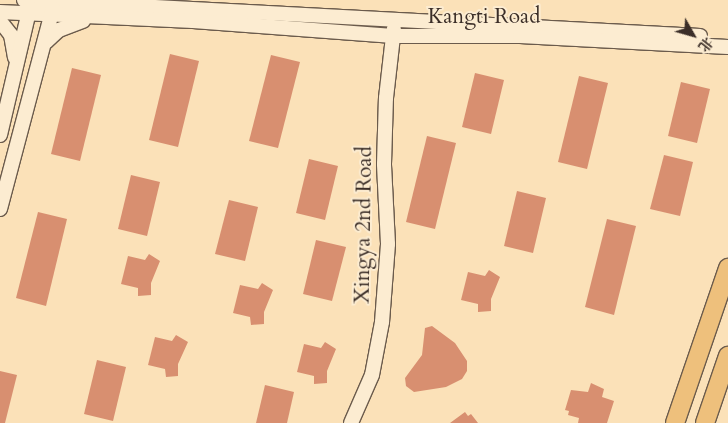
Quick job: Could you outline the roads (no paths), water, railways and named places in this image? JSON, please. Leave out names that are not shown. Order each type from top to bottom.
[{"type":"main road","points":[[675,423],[728,268]]},
{"type":"main road","points":[[706,423],[728,356]]},
{"type":"street","name":"Kangti Road","points":[[24,0],[30,7],[50,16],[193,21],[393,36],[520,36],[728,47]]},
{"type":"street","name":"Kangti Road","points":[[0,12],[56,2],[395,22],[541,26],[728,38]]},
{"type":"street","points":[[0,209],[46,42],[50,16],[56,2]]},
{"type":"street","points":[[0,135],[30,7]]},
{"type":"street","points":[[46,42],[59,30],[96,18]]},
{"type":"street","points":[[0,21],[8,29],[14,45],[14,76]]},
{"type":"street","name":"Xingya 2nd Road","points":[[351,423],[372,375],[382,322],[388,244],[385,136],[395,22]]},
{"type":"street","points":[[9,96],[31,99]]}]
